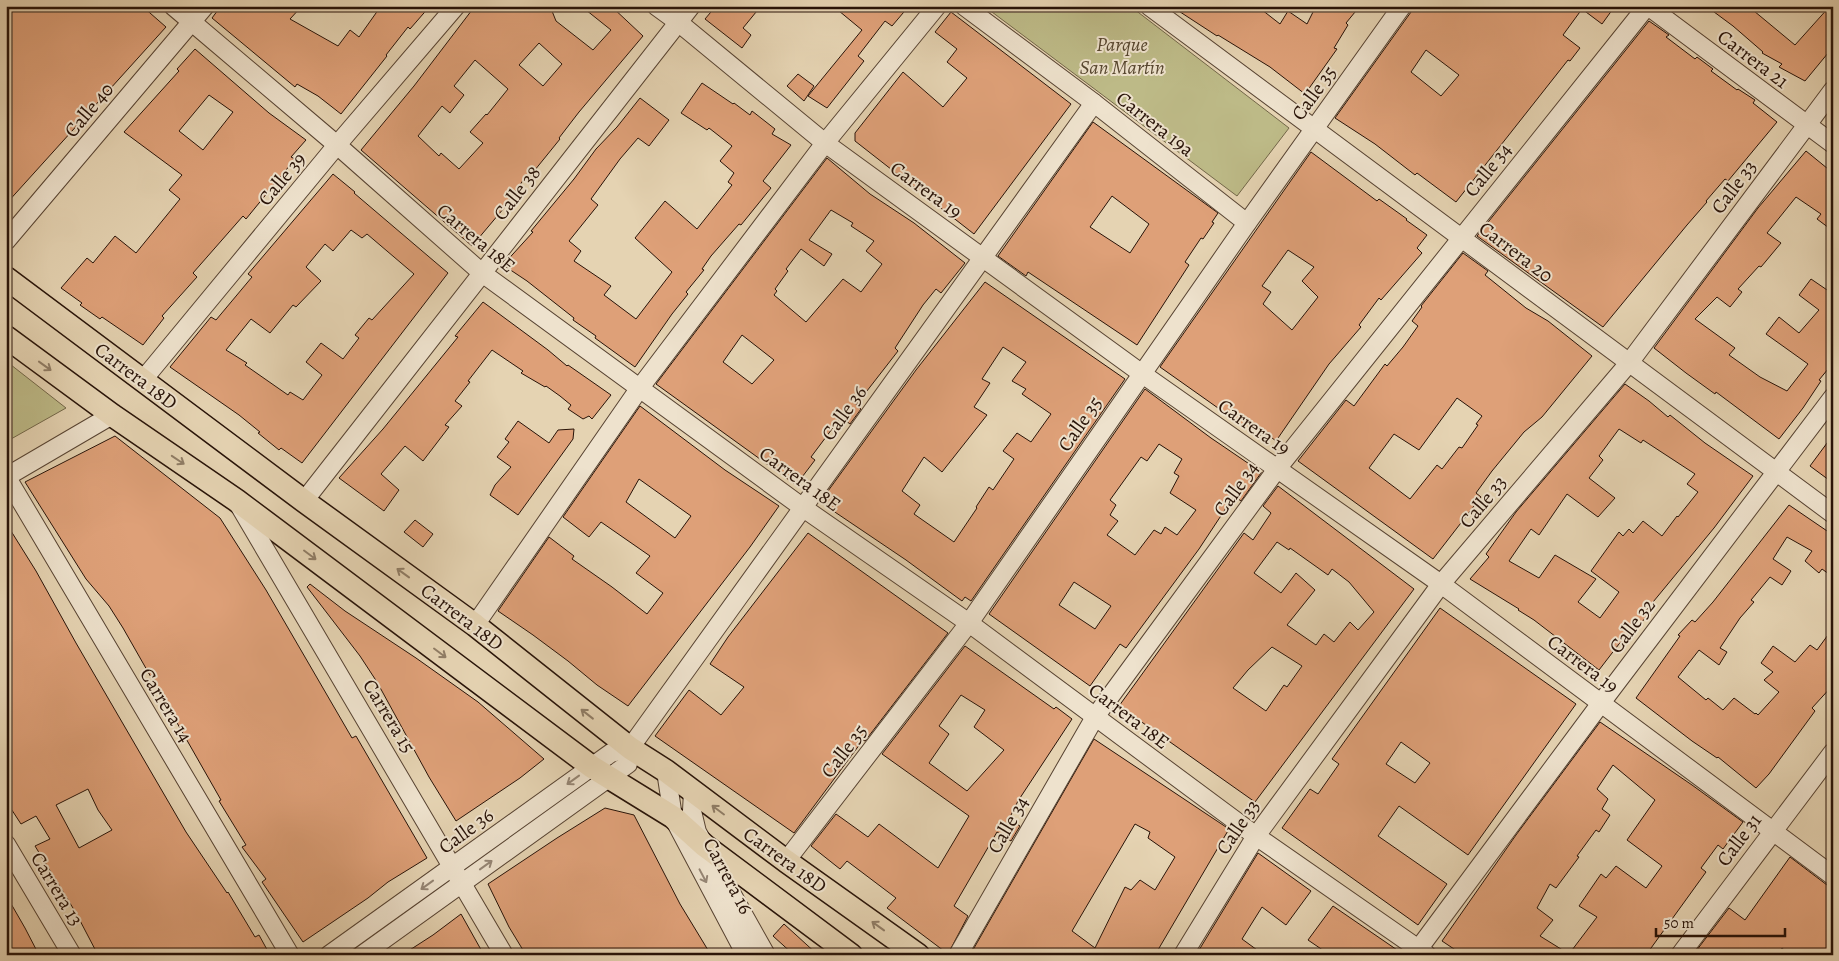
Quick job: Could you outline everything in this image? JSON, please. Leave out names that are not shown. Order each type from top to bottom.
[{"type":"main road","name":"Carrera 18D","points":[[6,278],[304,501],[475,625],[630,748],[666,770],[786,861],[918,955]]},
{"type":"main road","name":"Carrera 18D","points":[[6,337],[112,415],[236,500],[600,772],[673,817],[704,846],[851,955]]},
{"type":"street","name":"Carrera 18E","points":[[173,6],[337,145],[482,274],[802,508],[969,623],[1256,836],[1420,953]]},
{"type":"street","name":"Calle 40","points":[[6,241],[205,6]]},
{"type":"street","name":"Calle 39","points":[[142,381],[337,145],[456,6]]},
{"type":"street","name":"Carrera 19","points":[[656,6],[825,143],[1141,373],[1441,584],[1833,876]]},
{"type":"street","name":"Calle 38","points":[[304,501],[690,6]]},
{"type":"street","points":[[475,625],[640,389],[825,143],[937,6]]},
{"type":"street","name":"Carrera 19a","points":[[964,6],[1094,103],[1247,223]]},
{"type":"street","name":"Carrera 20","points":[[1149,6],[1833,514]]},
{"type":"street","name":"Calle 35","points":[[786,861],[969,623],[1141,373],[1402,6]]},
{"type":"street","name":"Carrera 21","points":[[1647,6],[1806,126],[1833,144]]},
{"type":"street","name":"Calle 34","points":[[958,955],[1095,717],[1277,469],[1647,6]]},
{"type":"street","name":"Calle 33","points":[[1183,955],[1256,836],[1441,584],[1629,362],[1833,90]]},
{"type":"street","name":"Calle 36","points":[[362,955],[462,883],[600,772],[611,753],[630,748],[1094,103]]},
{"type":"street","name":"Calle 32","points":[[1420,953],[1601,703],[1775,471],[1833,397]]},
{"type":"street","points":[[6,477],[112,415]]},
{"type":"street","name":"Carrera 14","points":[[6,477],[290,955]]},
{"type":"street","name":"Carrera 15","points":[[236,500],[504,955]]},
{"type":"street","name":"Calle 31","points":[[1680,955],[1833,752]]},
{"type":"street","name":"Carrera 16","points":[[666,770],[673,817],[746,955]]},
{"type":"street","name":"Calle 36","points":[[329,955],[452,866],[600,772]]},
{"type":"street","name":"Carrera 16","points":[[693,791],[692,811],[697,832],[766,955]]},
{"type":"street","name":"Carrera 13","points":[[6,844],[72,955]]},
{"type":"green space","name":"Parque San Martín","points":[[984,6],[1130,6],[1289,128],[1237,196]]},
{"type":"green space","points":[[6,361],[66,408],[11,439],[6,431]]},
{"type":"building","points":[[6,6],[142,6],[166,27],[6,204]]},
{"type":"building","points":[[221,6],[302,6],[290,19],[338,46],[350,30],[359,37],[381,6],[430,6],[410,29],[408,27],[341,114],[318,96],[297,84],[295,87],[212,18]]},
{"type":"building","points":[[475,6],[550,6],[556,21],[593,50],[611,30],[581,6],[611,6],[643,36],[579,112],[526,181],[524,179],[504,208],[472,246],[361,150],[414,86]],"holes":[[[539,43],[562,64],[543,86],[519,65]],[[475,60],[508,89],[470,132],[483,143],[459,169],[441,153],[439,156],[418,136],[442,106],[450,113],[464,95],[454,86]]]},
{"type":"building","points":[[716,6],[761,6],[743,28],[751,35],[742,48],[705,19]]},
{"type":"building","points":[[833,6],[909,6],[892,26],[885,21],[858,56],[864,61],[827,108],[808,96],[862,30]]},
{"type":"building","points":[[1171,6],[1257,6],[1280,24],[1288,11],[1307,24],[1316,6],[1360,6],[1346,23],[1348,25],[1334,48],[1337,49],[1305,94],[1270,67]]},
{"type":"building","points":[[1413,6],[1615,6],[1602,24],[1582,9],[1563,35],[1580,48],[1570,61],[1568,60],[1456,202],[1417,173],[1415,175],[1375,144],[1335,118],[1411,12]],"holes":[[[1426,50],[1459,75],[1441,96],[1411,72]]]},
{"type":"building","points":[[1706,6],[1748,6],[1795,45],[1830,6],[1833,6],[1833,47],[1805,81],[1779,67],[1782,64],[1762,53],[1733,26]]},
{"type":"building","points":[[951,12],[1071,104],[974,234],[855,141],[855,133],[903,72],[943,107],[967,78],[947,62],[957,49],[935,32]]},
{"type":"building","points":[[1649,21],[1669,35],[1666,37],[1695,59],[1697,57],[1713,69],[1711,71],[1737,90],[1755,100],[1753,103],[1777,122],[1728,181],[1725,179],[1706,201],[1603,327],[1477,236]]},
{"type":"building","points":[[195,49],[269,113],[306,140],[291,157],[295,159],[246,219],[243,216],[193,273],[197,277],[162,316],[164,318],[143,345],[102,317],[100,319],[61,288],[87,258],[93,263],[115,236],[136,253],[180,199],[169,190],[182,175],[124,132],[179,71],[177,69]],"holes":[[[209,95],[233,112],[203,150],[179,131]]]},
{"type":"building","points":[[798,74],[814,86],[804,101],[787,86]]},
{"type":"building","points":[[702,83],[750,115],[752,111],[775,129],[772,134],[791,145],[763,181],[771,188],[741,225],[739,224],[711,256],[702,269],[704,270],[686,292],[688,294],[635,367],[595,338],[596,336],[573,320],[574,318],[527,281],[503,265],[533,232],[531,231],[596,149],[617,127],[640,98],[669,120],[649,146],[638,138],[620,159],[591,199],[598,205],[569,241],[581,251],[574,261],[611,286],[604,295],[636,319],[672,272],[635,238],[665,201],[697,229],[732,185],[728,182],[734,173],[720,161],[732,146],[709,128],[707,130],[681,113]]},
{"type":"building","points":[[1093,122],[1218,213],[1212,222],[1214,223],[1185,262],[1189,265],[1137,345],[1028,272],[1026,276],[998,256]],"holes":[[[1112,196],[1149,224],[1130,253],[1090,227]]]},
{"type":"building","points":[[1806,151],[1833,173],[1833,231],[1817,219],[1821,214],[1796,197],[1767,233],[1781,243],[1761,267],[1759,266],[1738,289],[1742,292],[1730,307],[1717,297],[1695,319],[1735,348],[1729,355],[1760,377],[1787,391],[1808,364],[1766,334],[1779,317],[1799,333],[1819,310],[1799,295],[1811,279],[1833,294],[1833,363],[1819,380],[1821,381],[1803,408],[1779,439],[1654,348],[1758,208]]},
{"type":"building","points":[[1311,152],[1427,235],[1417,248],[1422,253],[1381,300],[1379,298],[1359,325],[1361,327],[1329,364],[1276,441],[1263,431],[1259,437],[1160,367]],"holes":[[[1288,250],[1314,267],[1302,281],[1318,297],[1292,330],[1263,304],[1271,292],[1262,286]]]},
{"type":"building","points":[[827,158],[870,194],[914,223],[965,263],[941,293],[936,289],[923,305],[895,348],[898,351],[856,405],[861,409],[850,424],[841,417],[811,457],[815,460],[796,485],[656,384]],"holes":[[[831,210],[853,223],[851,226],[874,241],[866,251],[882,264],[861,292],[843,279],[806,322],[774,295],[777,291],[775,289],[788,271],[786,269],[801,249],[824,266],[832,254],[809,240]],[[742,335],[774,360],[752,384],[723,362]]]},
{"type":"building","points":[[333,174],[448,273],[302,463],[281,448],[279,450],[239,415],[170,367],[211,317],[216,320],[252,277],[248,274]],"holes":[[[351,230],[362,238],[367,234],[414,274],[372,320],[369,318],[355,335],[359,338],[343,359],[321,343],[306,362],[322,375],[303,400],[290,392],[288,395],[245,365],[247,363],[226,350],[251,319],[270,333],[293,305],[296,307],[321,281],[306,267],[325,244],[333,251]]]},
{"type":"building","points":[[1463,253],[1488,271],[1485,275],[1526,308],[1548,321],[1592,356],[1542,417],[1524,432],[1492,471],[1476,493],[1481,497],[1433,559],[1298,461],[1346,400],[1354,406],[1385,364],[1387,366],[1403,347],[1418,326],[1412,321],[1421,306]],"holes":[[[1457,398],[1482,416],[1462,448],[1459,447],[1442,469],[1437,465],[1410,499],[1369,468],[1394,434],[1419,450]]]},
{"type":"building","points":[[985,282],[1125,379],[971,601],[965,597],[962,601],[906,560],[820,502],[916,370]],"holes":[[[1003,347],[1026,362],[1012,381],[1026,389],[1022,394],[1051,414],[1031,442],[1017,433],[1003,451],[1014,459],[993,490],[989,487],[954,542],[914,514],[920,505],[902,491],[924,457],[942,472],[987,415],[974,407],[990,383],[982,379]]]},
{"type":"building","points":[[483,302],[567,366],[611,395],[592,419],[589,416],[583,419],[568,409],[571,405],[560,396],[546,386],[521,373],[523,371],[492,350],[455,401],[462,406],[445,425],[449,427],[423,461],[405,446],[381,474],[399,490],[384,511],[339,478],[383,429],[458,337],[455,336]]},
{"type":"building","points":[[1625,384],[1668,417],[1670,415],[1705,443],[1753,476],[1714,528],[1644,613],[1647,616],[1630,636],[1628,635],[1619,644],[1599,670],[1519,609],[1470,579],[1489,557],[1486,554],[1516,512]],"holes":[[[1619,429],[1641,443],[1643,440],[1695,474],[1687,484],[1698,492],[1662,536],[1643,521],[1633,533],[1629,529],[1623,536],[1619,532],[1591,571],[1619,592],[1600,618],[1578,602],[1596,579],[1555,555],[1539,578],[1509,561],[1531,529],[1539,535],[1567,494],[1598,517],[1615,498],[1589,478],[1603,460],[1599,456]]]},
{"type":"building","points":[[1145,389],[1261,472],[1241,501],[1234,496],[1199,549],[1126,648],[1120,644],[1090,686],[989,614]],"holes":[[[1159,444],[1182,459],[1174,473],[1179,476],[1170,493],[1196,510],[1177,535],[1165,527],[1161,534],[1154,530],[1135,555],[1107,535],[1118,521],[1110,515],[1116,505],[1110,500],[1141,457],[1147,461]],[[1074,582],[1111,606],[1095,629],[1059,605]]]},
{"type":"building","points":[[640,406],[725,470],[779,506],[750,547],[628,706],[498,611],[549,537],[574,556],[572,559],[647,614],[663,593],[636,573],[650,556],[601,522],[589,537],[563,517]],"holes":[[[639,479],[691,516],[675,538],[626,502]]]},
{"type":"building","points":[[518,421],[549,443],[558,430],[574,429],[573,439],[518,515],[490,495],[495,485],[511,467],[497,457],[509,442],[505,439]]},
{"type":"building","points":[[1833,435],[1833,483],[1810,466]]},
{"type":"building","points":[[115,436],[220,518],[266,590],[352,738],[356,736],[427,858],[388,882],[368,898],[303,942],[262,882],[266,879],[242,847],[246,845],[219,801],[221,800],[123,628],[109,606],[86,579],[25,482]]},
{"type":"building","points":[[1278,486],[1414,589],[1255,802],[1119,706],[1244,533],[1253,540],[1271,513],[1263,506]],"holes":[[[1277,542],[1289,550],[1290,548],[1328,575],[1332,569],[1349,582],[1374,612],[1358,630],[1350,622],[1334,642],[1324,634],[1316,645],[1287,625],[1315,590],[1296,573],[1281,593],[1254,573]],[[1272,647],[1302,666],[1287,687],[1284,685],[1266,711],[1233,688],[1248,670]]]},
{"type":"building","points":[[1789,505],[1833,535],[1833,577],[1822,569],[1819,573],[1805,561],[1812,551],[1787,537],[1773,559],[1791,571],[1782,585],[1770,577],[1751,600],[1754,602],[1740,618],[1720,648],[1727,652],[1719,665],[1699,650],[1678,677],[1706,700],[1708,698],[1723,710],[1734,698],[1758,715],[1779,692],[1764,680],[1773,672],[1761,663],[1773,646],[1795,662],[1810,645],[1817,650],[1833,628],[1833,685],[1812,708],[1815,711],[1769,774],[1756,788],[1718,757],[1692,741],[1636,698],[1680,636],[1678,635],[1692,620],[1695,622],[1713,602]]},
{"type":"building","points":[[415,520],[433,534],[423,547],[404,532]]},
{"type":"building","points":[[6,523],[36,571],[186,832],[228,892],[255,937],[259,935],[270,955],[98,955],[76,913],[35,846],[50,839],[36,816],[21,824],[6,801]],"holes":[[[88,789],[98,810],[112,830],[79,848],[56,805]]]},
{"type":"building","points":[[808,533],[948,633],[865,741],[863,740],[794,833],[655,736],[689,690],[721,715],[744,687],[710,664],[728,637]]},
{"type":"building","points":[[310,584],[345,611],[478,702],[544,759],[520,778],[456,821],[429,777],[377,682],[360,656],[307,587]]},
{"type":"building","points":[[1440,608],[1576,704],[1468,855],[1399,806],[1378,836],[1447,884],[1418,925],[1282,828],[1310,789],[1318,794],[1339,764],[1332,759]],"holes":[[[1401,742],[1430,763],[1415,783],[1386,764]]]},
{"type":"building","points":[[965,646],[1054,709],[1056,707],[1072,719],[1018,801],[1009,819],[1020,826],[1011,841],[997,832],[954,906],[968,916],[948,954],[887,908],[896,898],[847,861],[840,869],[811,846],[836,814],[868,837],[879,824],[938,868],[969,816],[882,754]],"holes":[[[961,695],[985,710],[974,727],[1004,750],[967,791],[929,763],[949,734],[939,726]]]},
{"type":"building","points":[[1600,722],[1743,822],[1723,849],[1718,845],[1701,868],[1706,872],[1646,955],[1463,955],[1442,941],[1516,835]],"holes":[[[1613,765],[1655,800],[1627,840],[1662,866],[1646,888],[1616,866],[1606,878],[1601,874],[1579,906],[1597,917],[1569,954],[1540,936],[1553,920],[1537,908],[1550,884],[1556,888],[1596,830],[1599,832],[1610,815],[1602,809],[1608,799],[1597,789]]]},
{"type":"building","points":[[1094,739],[1229,829],[1155,955],[970,955]],"holes":[[[1135,824],[1150,832],[1148,838],[1175,857],[1155,890],[1140,880],[1131,890],[1125,887],[1095,948],[1072,931]]]},
{"type":"building","points":[[605,808],[634,815],[680,904],[711,955],[526,955],[509,927],[488,884]]},
{"type":"building","points":[[1258,853],[1311,891],[1286,925],[1262,907],[1242,939],[1264,955],[1196,955]]},
{"type":"building","points":[[1790,857],[1827,885],[1833,886],[1833,955],[1790,955],[1782,948],[1777,955],[1693,955],[1729,908],[1745,920]]},
{"type":"building","points":[[6,895],[25,928],[39,955],[6,955]]},
{"type":"building","points":[[1333,906],[1404,955],[1330,955],[1308,940]]},
{"type":"building","points":[[461,914],[484,955],[402,955],[433,935]]},
{"type":"building","points":[[784,924],[818,955],[794,955],[773,936]]}]
